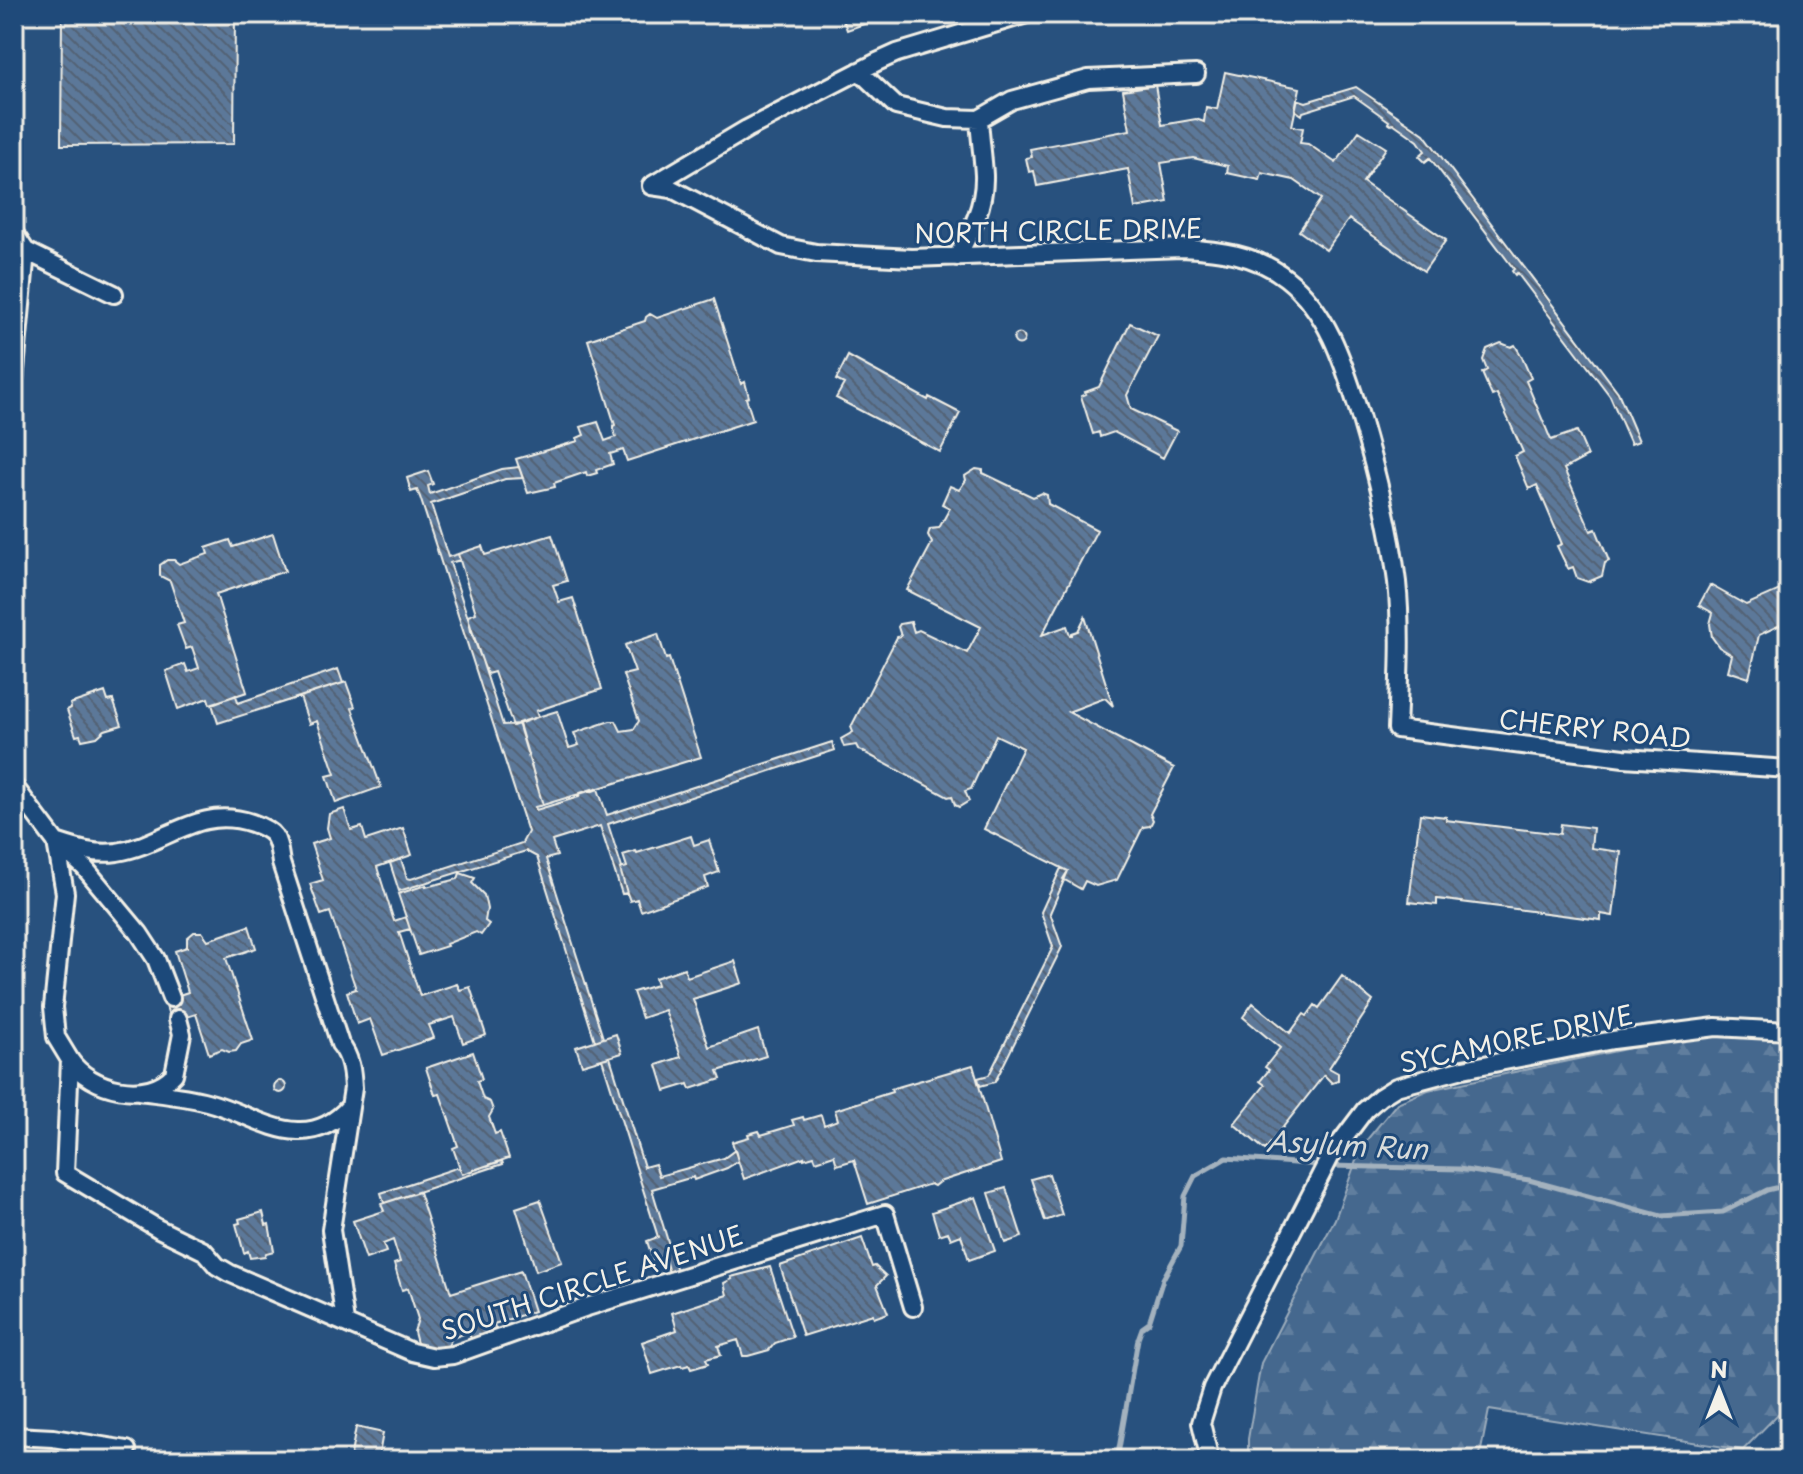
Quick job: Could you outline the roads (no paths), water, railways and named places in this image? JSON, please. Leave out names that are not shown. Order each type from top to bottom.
[{"type":"street","points":[[1027,14],[897,53],[859,71],[896,106],[947,118],[979,119],[1012,100],[1088,79],[1196,74]]},
{"type":"street","name":"NORTH CIRCLE DRIVE","points":[[859,71],[747,129],[651,186],[672,189],[765,239],[798,251],[863,257],[957,257],[1171,248],[1219,250],[1272,268],[1297,287],[1319,313],[1335,342],[1385,505],[1398,595],[1397,729]]},
{"type":"street","points":[[957,257],[976,223],[982,199],[984,174],[979,119]]},
{"type":"street","points":[[14,233],[26,251],[114,294]]},
{"type":"street","points":[[14,381],[26,251]]},
{"type":"street","name":"CHERRY ROAD","points":[[1397,729],[1624,758],[1789,769]]},
{"type":"street","points":[[14,786],[56,842],[84,867],[139,933],[156,959],[171,998]]},
{"type":"street","points":[[56,842],[86,852],[115,852],[140,846],[186,825],[220,817],[248,822],[272,831],[277,839],[281,863],[340,1044],[349,1061],[353,1088],[331,1230],[345,1321]]},
{"type":"street","name":"SOUTH CIRCLE AVENUE","points":[[56,842],[65,893],[53,989],[53,1017],[56,1037],[70,1060],[65,1173],[159,1229],[204,1251],[217,1266],[229,1273],[412,1352],[434,1357],[453,1355],[587,1307],[885,1214],[913,1307]]},
{"type":"street","points":[[139,1091],[157,1086],[174,1074],[182,1034],[178,1019]]},
{"type":"street","name":"SYCAMORE DRIVE","points":[[1210,1460],[1201,1423],[1206,1402],[1331,1155],[1373,1103],[1396,1087],[1417,1081],[1517,1058],[1670,1031],[1740,1027],[1789,1031]]},
{"type":"street","points":[[70,1060],[75,1069],[91,1080],[112,1087],[208,1102],[263,1125],[291,1131],[331,1124],[350,1106]]},
{"type":"street","points":[[14,1436],[53,1438],[127,1450]]},
{"type":"waterway","name":"Asylum Run","points":[[1117,1460],[1138,1339],[1142,1328],[1149,1323],[1163,1279],[1181,1246],[1185,1196],[1195,1176],[1226,1158],[1320,1165]]},
{"type":"waterway","name":"Asylum Run","points":[[1330,1166],[1459,1169],[1529,1180],[1661,1216],[1723,1212],[1767,1190],[1789,1185]]}]
